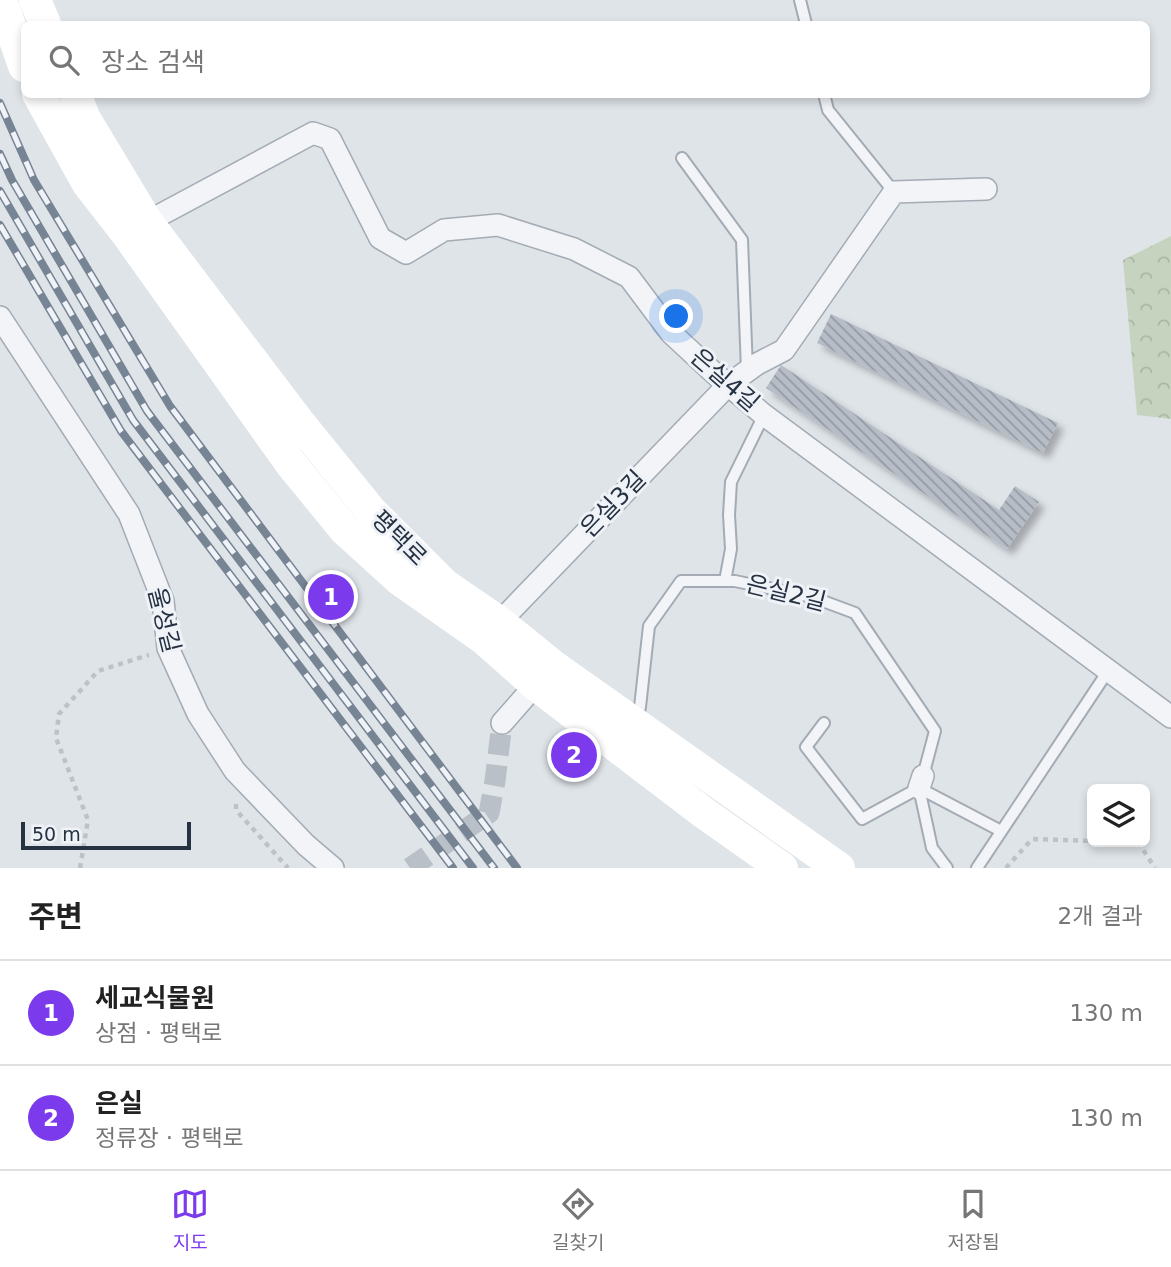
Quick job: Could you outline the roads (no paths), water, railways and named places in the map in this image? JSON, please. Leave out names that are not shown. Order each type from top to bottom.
[{"type":"street","points":[[1,0],[21,57]]},
{"type":"street","points":[[35,0],[44,21]]},
{"type":"street","name":"평택로","points":[[40,98],[88,184],[127,234],[291,464],[345,530],[400,580],[491,631]]},
{"type":"street","name":"평택로","points":[[77,98],[85,119],[148,222],[298,421],[371,512],[491,631],[704,813],[782,868]]},
{"type":"street","name":"은실4길","points":[[148,222],[313,133],[330,139],[380,238],[406,253],[444,230],[498,225],[574,249],[629,277],[671,333],[764,415],[1171,717]]},
{"type":"street","points":[[894,192],[986,189]]},
{"type":"street","name":"은실3길","points":[[491,631],[728,385],[785,350],[894,192]]},
{"type":"street","name":"울성길","points":[[0,317],[129,514],[163,601],[168,648],[198,714],[235,771],[306,845],[333,868]]},
{"type":"street","points":[[502,723],[544,675]]},
{"type":"street","name":"평택로","points":[[544,675],[636,723],[839,868]]},
{"type":"lane","points":[[800,0],[805,21]]},
{"type":"lane","points":[[825,98],[828,110],[894,192]]},
{"type":"lane","points":[[682,158],[742,240],[747,372]]},
{"type":"lane","points":[[725,581],[731,549],[729,514],[732,482],[764,415]]},
{"type":"lane","name":"은실2길","points":[[636,723],[649,626],[681,581],[735,581],[812,597],[855,613],[934,731],[921,782]]},
{"type":"lane","points":[[977,868],[1108,671]]},
{"type":"lane","points":[[824,723],[806,747],[862,819],[921,782]]},
{"type":"lane","points":[[921,782],[1001,831]]},
{"type":"lane","points":[[921,782],[932,848],[947,868]]},
{"type":"tunnel","points":[[410,868],[489,813],[502,723]]},
{"type":"railway","points":[[0,103],[34,180],[170,406],[517,868]]},
{"type":"railway","points":[[0,154],[12,180],[147,411],[494,868]]},
{"type":"railway","points":[[0,191],[133,420],[473,868]]},
{"type":"railway","points":[[0,225],[121,431],[453,868]]},
{"type":"place","name":"세교식물원","points":[[331,597]]},
{"type":"place","name":"은실","points":[[574,755]]}]
